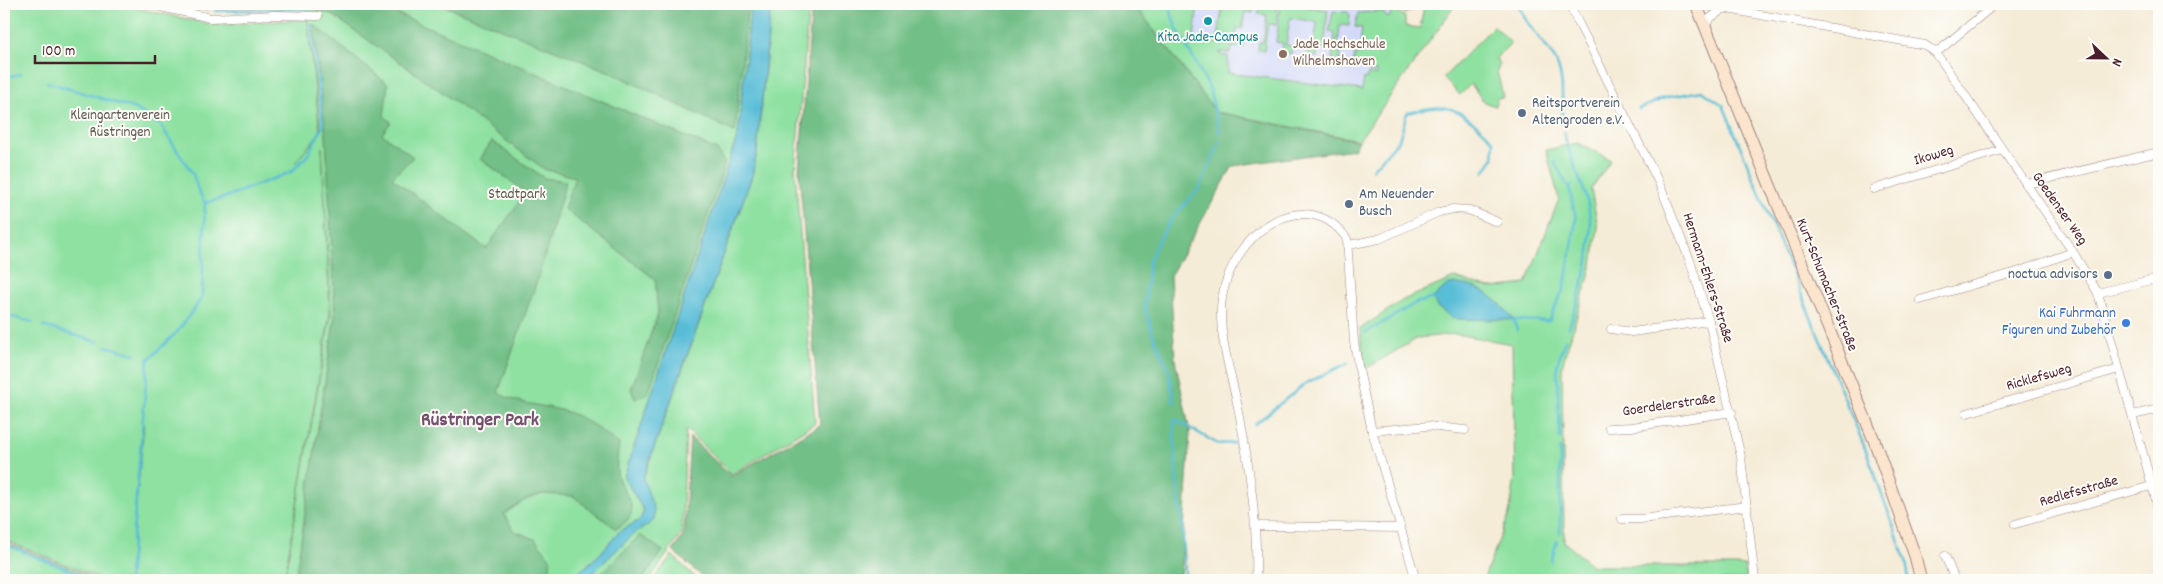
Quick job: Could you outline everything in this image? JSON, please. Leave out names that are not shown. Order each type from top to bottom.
[{"type":"street","points":[[147,4],[211,18],[275,14],[318,16]]},
{"type":"street","name":"Hermann-Ehlers-Straße","points":[[1569,4],[1658,183],[1690,260],[1709,321],[1732,412],[1748,506],[1755,580]]},
{"type":"street","name":"Kurt-Schumacher-Straße","points":[[1696,4],[1874,440],[1916,556],[1921,580]]},
{"type":"street","points":[[1700,4],[1925,45],[1936,53],[1995,4]]},
{"type":"street","points":[[1982,4],[1983,13]]},
{"type":"street","points":[[1705,26],[1709,19],[1723,9]]},
{"type":"street","name":"Goedenser Weg","points":[[1936,53],[2073,252],[2098,293],[2159,511]]},
{"type":"street","name":"Ikoweg","points":[[1874,189],[2002,150]]},
{"type":"street","points":[[2026,184],[2159,152]]},
{"type":"street","points":[[1349,245],[1379,239],[1439,212],[1453,209],[1469,210],[1497,222]]},
{"type":"street","points":[[1256,580],[1256,526],[1240,418],[1221,315],[1225,283],[1231,268],[1248,243],[1259,232],[1282,217],[1306,213],[1317,215],[1337,226],[1347,239],[1349,245],[1354,342],[1372,431],[1416,580]]},
{"type":"street","points":[[1920,300],[2017,272],[2073,252]]},
{"type":"street","points":[[2098,293],[2159,278]]},
{"type":"street","points":[[1612,329],[1632,332],[1709,321]]},
{"type":"street","name":"Ricklefsweg","points":[[1967,413],[2119,369]]},
{"type":"street","points":[[2133,415],[2159,409]]},
{"type":"street","name":"Goerdelerstraße","points":[[1609,428],[1632,427],[1732,412]]},
{"type":"street","points":[[1372,431],[1428,426],[1465,430]]},
{"type":"street","name":"Redlefsstraße","points":[[2015,524],[2151,486]]},
{"type":"street","points":[[1622,519],[1642,519],[1748,506]]},
{"type":"street","points":[[1256,526],[1400,528]]},
{"type":"street","points":[[1946,556],[1956,580]]},
{"type":"shaded area","name":"Jade Hochschule Wilhelmshaven","points":[[1130,4],[1396,4],[1391,11],[1375,109],[1217,97]]},
{"type":"green space","points":[[4,4],[117,4],[215,25],[307,19],[320,132],[295,163],[321,132],[306,8],[214,7],[196,4],[751,4],[738,134],[624,477],[644,511],[640,520],[620,531],[599,555],[570,580],[284,580],[129,580],[144,424],[128,580],[105,580],[4,540]],"holes":[[[322,147],[331,313],[284,580],[330,313]]]},
{"type":"green space","points":[[243,4],[374,4],[717,150],[725,164],[648,394],[635,399],[631,389],[658,314],[655,279],[564,209],[575,177],[544,169],[439,90],[331,14],[300,6]]},
{"type":"green space","points":[[439,4],[748,4],[735,132],[610,72]]},
{"type":"green space","points":[[771,4],[809,4],[795,170],[815,423],[732,474],[686,429],[682,533],[649,580],[585,580],[636,531],[650,524],[643,479],[752,176],[757,152]]},
{"type":"green space","points":[[812,4],[1134,4],[1216,112],[1359,141],[1354,149],[1233,166],[1170,276],[1175,359],[1190,432],[1181,580],[706,580],[673,551],[684,534],[690,437],[731,476],[820,425],[799,171]]},
{"type":"green space","points":[[1134,4],[1198,4],[1194,39],[1217,43],[1223,4],[1254,4],[1253,13],[1245,12],[1242,29],[1237,28],[1236,41],[1245,40],[1244,48],[1232,47],[1231,53],[1220,52],[1220,55],[1228,56],[1228,73],[1362,90],[1364,78],[1367,78],[1368,74],[1377,75],[1377,72],[1365,70],[1366,64],[1353,63],[1355,54],[1359,54],[1362,28],[1355,27],[1358,13],[1383,11],[1386,17],[1390,17],[1391,11],[1396,11],[1405,17],[1405,26],[1420,28],[1424,6],[1416,5],[1414,9],[1405,14],[1397,8],[1397,4],[1456,4],[1359,140],[1216,112]]},
{"type":"green space","points":[[1260,4],[1278,4],[1276,25],[1268,24],[1264,51],[1258,50],[1259,42],[1263,42],[1267,15],[1258,14]]},
{"type":"green space","points":[[1281,4],[1328,10],[1324,49],[1318,48],[1317,57],[1307,56],[1308,49],[1314,49],[1317,22],[1290,18],[1286,45],[1292,46],[1291,54],[1281,52],[1283,43],[1276,42]]},
{"type":"green space","points":[[1333,11],[1348,12],[1350,15],[1349,26],[1340,25],[1337,52],[1341,52],[1340,61],[1332,59],[1335,33],[1329,32]]},
{"type":"green space","points":[[313,24],[388,84],[384,116],[391,122],[382,134],[413,157],[392,178],[486,249],[526,192],[480,159],[492,141],[544,178],[566,181],[540,272],[498,393],[517,401],[554,408],[573,414],[619,444],[617,472],[632,509],[626,522],[616,529],[573,496],[543,494],[525,500],[504,514],[514,531],[535,539],[550,558],[550,580],[295,580],[335,315],[326,137]]},
{"type":"green space","points":[[1494,26],[1511,43],[1496,58],[1500,64],[1497,71],[1503,97],[1497,98],[1495,106],[1484,102],[1471,84],[1460,95],[1443,78]]},
{"type":"green space","points":[[1578,143],[1611,160],[1591,189],[1598,228],[1592,265],[1562,366],[1564,542],[1593,566],[1745,566],[1747,580],[1483,580],[1509,515],[1515,478],[1512,344],[1455,334],[1418,338],[1365,369],[1360,329],[1403,300],[1454,278],[1491,288],[1526,284],[1559,199],[1546,150]]},
{"type":"green space","points":[[640,535],[663,551],[642,580],[595,580]]},
{"type":"green space","points":[[4,542],[101,580],[4,580]]},
{"type":"green space","points":[[672,555],[698,580],[653,580]]},
{"type":"water","points":[[751,4],[771,4],[757,152],[752,176],[643,478],[654,509],[654,519],[650,524],[636,532],[585,580],[570,580],[599,555],[620,531],[640,520],[644,511],[624,477],[738,134]]},
{"type":"water","points":[[1448,284],[1469,286],[1486,293],[1500,304],[1514,320],[1454,319],[1437,307],[1433,298]]},
{"type":"waterway","points":[[179,4],[207,10],[207,4]]},
{"type":"waterway","points":[[1168,4],[1176,27],[1209,87],[1220,133]]},
{"type":"waterway","points":[[1518,4],[1525,19],[1557,64],[1562,86],[1562,115]]},
{"type":"waterway","points":[[215,11],[309,9]]},
{"type":"waterway","points":[[205,203],[291,172],[307,156],[323,126],[311,24]]},
{"type":"waterway","points":[[4,77],[21,74]]},
{"type":"waterway","points":[[47,82],[136,109],[161,126],[193,174],[205,203],[202,298],[178,331],[148,360],[129,580]]},
{"type":"waterway","points":[[1639,109],[1664,98],[1702,91],[1723,105],[1867,453],[1906,561],[1909,580]]},
{"type":"waterway","points":[[1372,170],[1399,140],[1407,113],[1426,109],[1446,108],[1466,116],[1479,126],[1494,142],[1493,159],[1484,172]]},
{"type":"waterway","points":[[1564,132],[1586,197],[1591,230],[1584,280],[1569,328]]},
{"type":"waterway","points":[[1174,403],[1169,371],[1152,332],[1145,307],[1149,262],[1156,245],[1172,218],[1199,189],[1220,141]]},
{"type":"waterway","points":[[1554,162],[1569,188]]},
{"type":"waterway","points":[[1512,320],[1549,321],[1564,288],[1576,219],[1569,188],[1572,185]]},
{"type":"waterway","points":[[1365,333],[1416,303],[1434,298]]},
{"type":"waterway","points":[[4,315],[33,322]]},
{"type":"waterway","points":[[1514,320],[1517,330]]},
{"type":"waterway","points":[[43,326],[98,342]]},
{"type":"waterway","points":[[4,353],[7,329]]},
{"type":"waterway","points":[[1560,438],[1557,365],[1565,340]]},
{"type":"waterway","points":[[106,346],[135,354]]},
{"type":"waterway","points":[[1255,424],[1306,383],[1348,363]]},
{"type":"waterway","points":[[1185,580],[1185,560],[1175,459],[1174,419],[1218,444],[1234,443]]},
{"type":"waterway","points":[[1560,448],[1560,533]]},
{"type":"waterway","points":[[1551,561],[1557,541]]},
{"type":"waterway","points":[[4,544],[94,580]]},
{"type":"place","name":"Kita Jade-Campus","points":[[1208,21]]},
{"type":"place","name":"Jade Hochschule Wilhelmshaven","points":[[1283,54]]},
{"type":"place","name":"Reitsportverein Altengroden e.V.","points":[[1522,113]]},
{"type":"place","name":"Am Neuender Busch","points":[[1349,204]]},
{"type":"place","name":"noctua advisors","points":[[2108,275]]},
{"type":"place","name":"Kai Fuhrmann Figuren und Zubehör","points":[[2126,323]]},
{"type":"district","name":"Rüstringer Park","points":[[480,421]]},
{"type":"park label","name":"Kleingartenverein Rüstringen","points":[[120,124]]},
{"type":"park label","name":"Stadtpark","points":[[517,195]]}]
